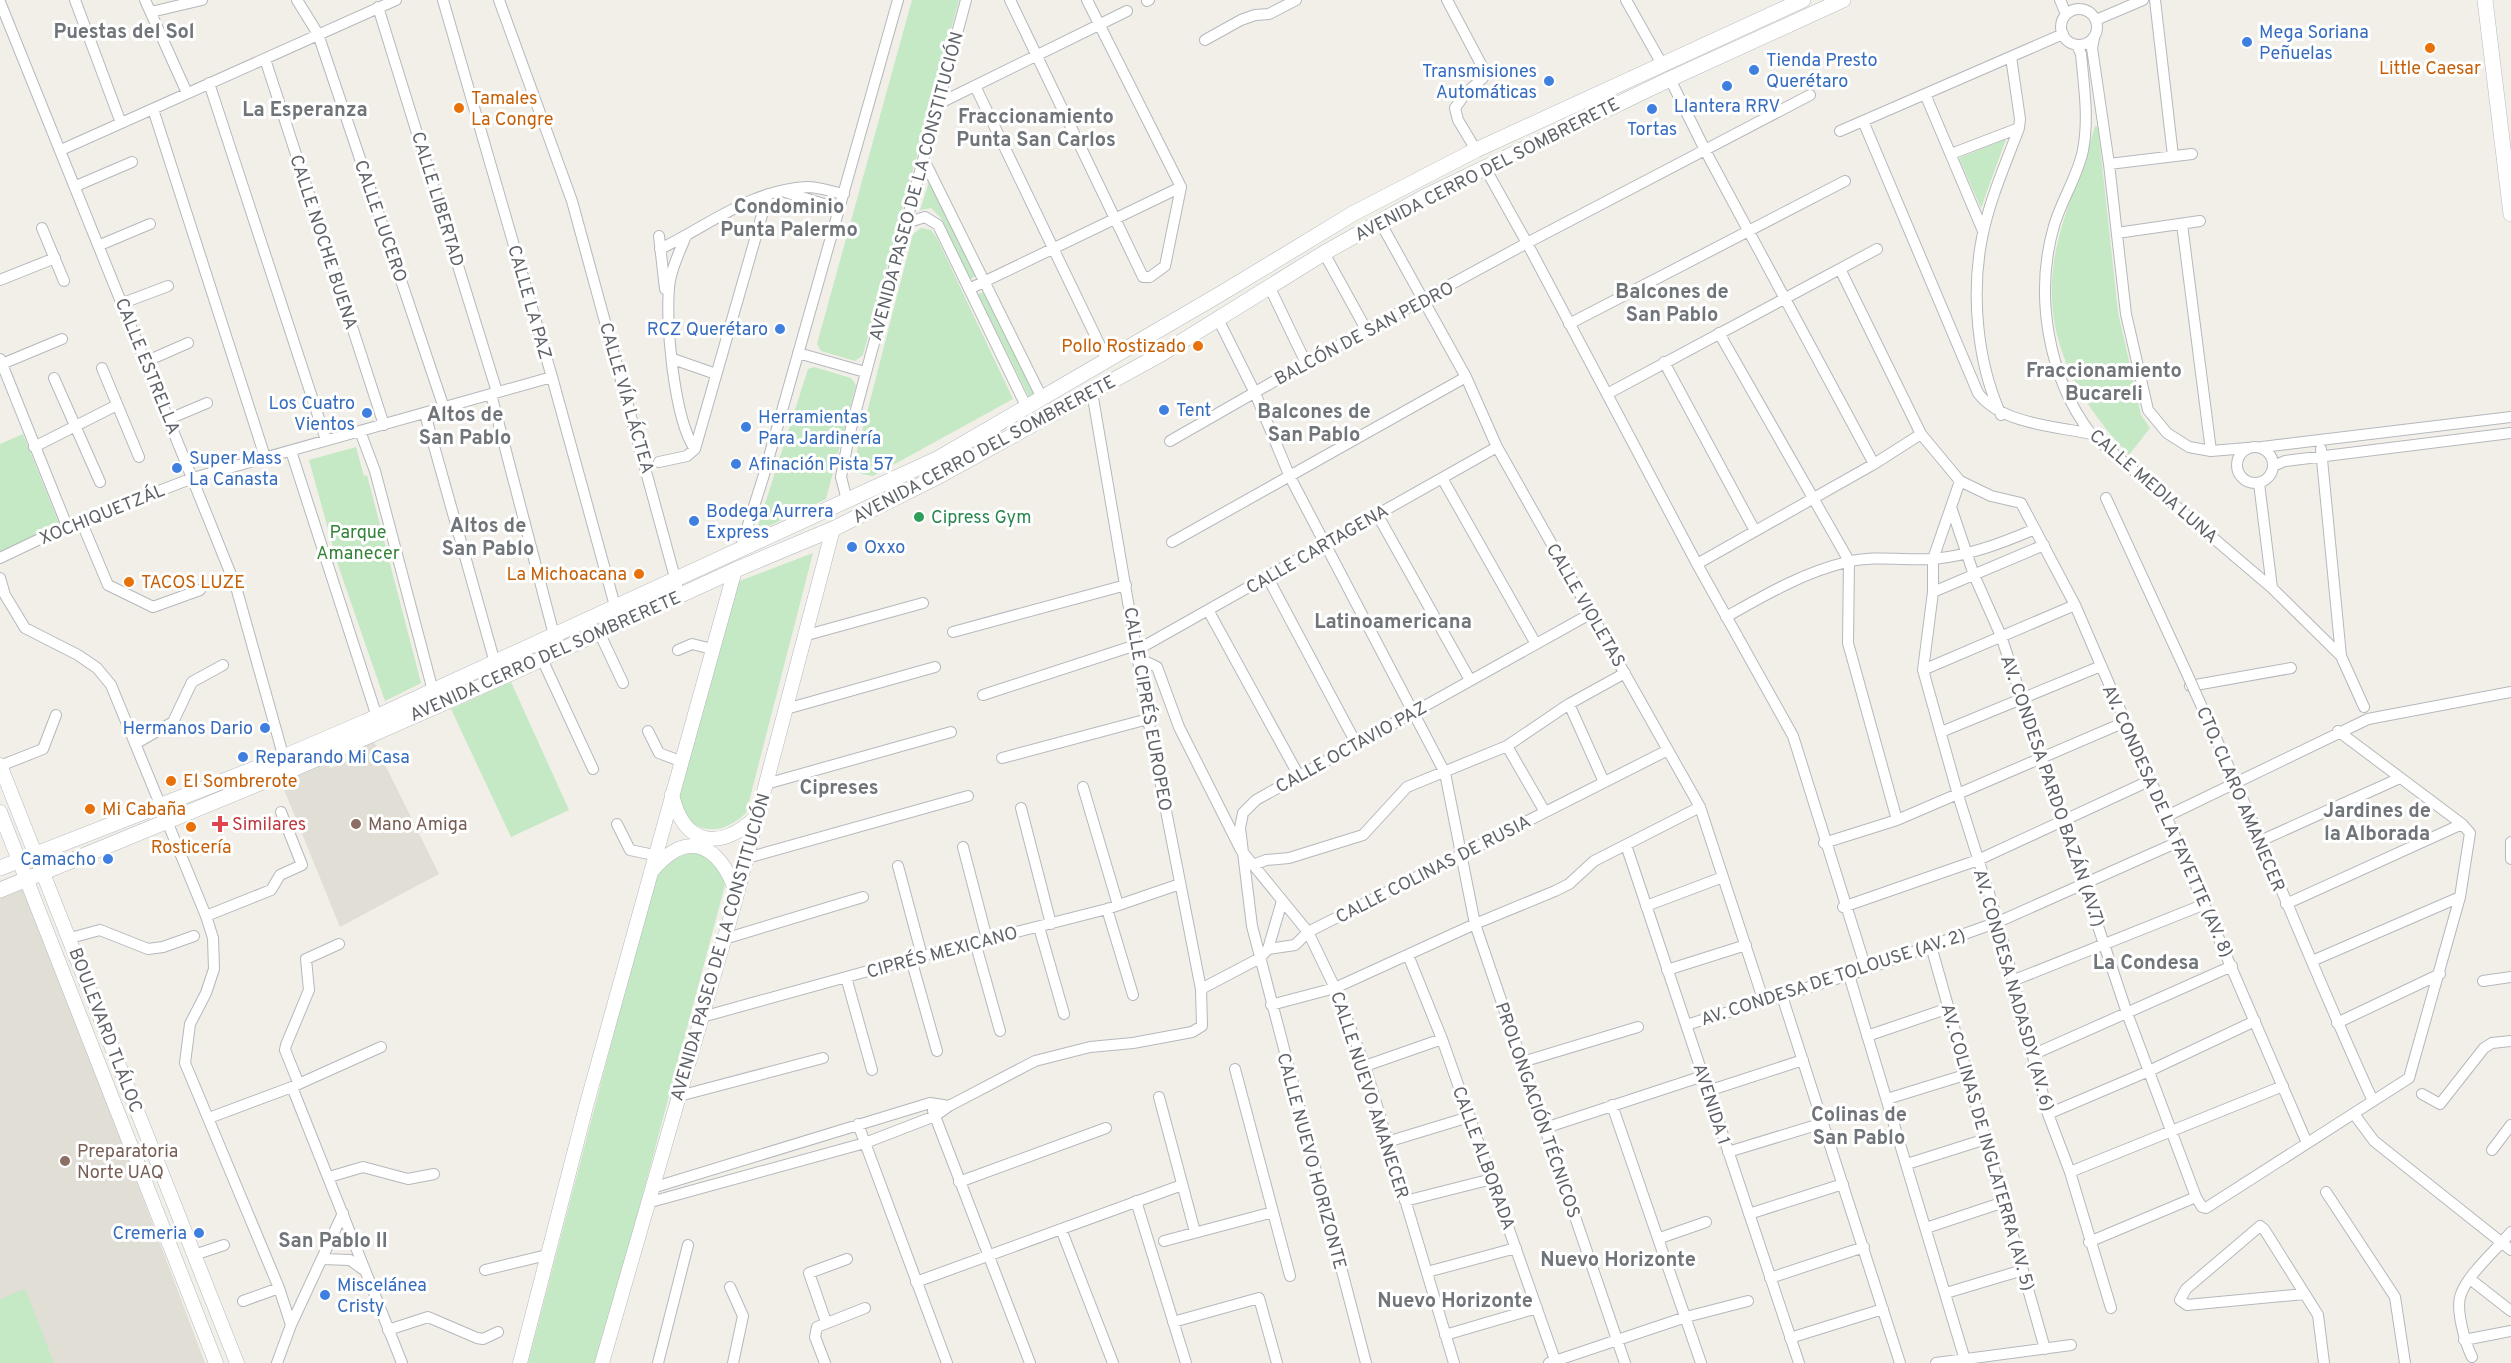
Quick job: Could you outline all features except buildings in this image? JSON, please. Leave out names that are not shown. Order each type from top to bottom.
[{"type":"main road","name":"AVENIDA CERRO DEL SOMBRERETE","points":[[0,868],[159,806],[286,764],[542,659],[735,570],[833,529],[939,476],[1092,392],[1218,319],[1379,220],[1803,0]]},
{"type":"main road","name":"AVENIDA CERRO DEL SOMBRERETE","points":[[0,890],[165,822],[286,764],[376,717],[939,458],[1354,213],[1476,150],[1843,0]]},
{"type":"main road","points":[[2486,2],[2511,214]]},
{"type":"street","points":[[75,0],[121,123]]},
{"type":"street","points":[[146,0],[187,93]]},
{"type":"street","points":[[151,12],[202,0]]},
{"type":"street","name":"CALLE LUCERO","points":[[297,0],[318,34],[444,408]]},
{"type":"street","points":[[61,150],[265,59],[372,6],[396,0]]},
{"type":"street","name":"CALLE LA PAZ","points":[[443,0],[552,377],[615,606]]},
{"type":"street","name":"CALLE VÍA LÁCTEA","points":[[499,0],[572,201],[680,596]]},
{"type":"street","points":[[740,550],[840,209],[898,0]]},
{"type":"street","name":"AVENIDA PASEO DE LA CONSTITUCIÓN","points":[[848,500],[841,477],[865,372],[940,103],[966,0]]},
{"type":"street","points":[[1010,0],[1143,277],[1150,277],[1165,266],[1181,187],[1087,0]]},
{"type":"street","points":[[1205,40],[1241,21],[1255,15],[1269,14],[1296,0]]},
{"type":"street","points":[[1447,0],[1483,68],[1484,78],[1465,94],[1455,108],[1458,120],[1476,150]]},
{"type":"street","points":[[1626,0],[1874,464]]},
{"type":"street","points":[[2060,0],[2071,8],[2088,10],[2096,20],[2097,33],[2092,48],[2109,165],[2126,314],[2148,410],[2167,433],[2189,447],[2211,451],[2511,417]]},
{"type":"street","points":[[2096,20],[2143,0]]},
{"type":"street","points":[[2155,0],[2174,156]]},
{"type":"street","name":"CALLE ESTRELLA","points":[[0,2],[147,361],[236,587],[286,764]]},
{"type":"street","name":"CALLE LIBERTAD","points":[[372,6],[494,393],[554,635]]},
{"type":"street","points":[[2071,8],[2061,25],[2063,34],[2071,43],[2077,45],[2094,38]]},
{"type":"street","points":[[940,103],[1127,11]]},
{"type":"street","points":[[1840,131],[2063,34]]},
{"type":"street","name":"CALLE MEDIA LUNA","points":[[2077,45],[2081,54],[2087,122],[2082,153],[2054,225],[2045,262],[2044,314],[2059,369],[2075,413],[2091,434],[2272,588],[2341,657],[2364,707]]},
{"type":"street","points":[[2001,415],[1992,394],[1976,300],[1983,231],[2019,128],[2020,119],[2011,57]]},
{"type":"street","name":"CALLE NOCHE BUENA","points":[[265,59],[384,425]]},
{"type":"street","points":[[209,83],[326,440]]},
{"type":"street","points":[[975,86],[1107,360]]},
{"type":"street","points":[[1925,94],[1983,231]]},
{"type":"street","name":"BALCÓN DE SAN PEDRO","points":[[1170,441],[1306,363],[1527,243],[1706,152],[1810,95]]},
{"type":"street","points":[[153,109],[265,457]]},
{"type":"street","points":[[1863,121],[1978,393],[1988,406],[2001,415],[2091,434]]},
{"type":"street","points":[[1951,154],[2019,128]]},
{"type":"street","points":[[2109,165],[2193,154]]},
{"type":"street","points":[[924,160],[1042,398]]},
{"type":"street","points":[[76,186],[132,162]]},
{"type":"street","points":[[1484,166],[1697,564],[1793,736],[1844,906],[1866,969]]},
{"type":"street","points":[[1569,324],[1845,181]]},
{"type":"street","points":[[660,249],[746,202],[768,194],[810,187],[844,194]]},
{"type":"street","points":[[969,289],[1181,187]]},
{"type":"street","points":[[782,190],[840,209]]},
{"type":"street","points":[[659,462],[687,456],[694,449],[768,194]]},
{"type":"street","points":[[906,223],[925,217],[938,225],[1027,408]]},
{"type":"street","name":"CALLE VIOLETAS","points":[[1379,220],[1466,377],[1497,447],[1700,807],[1764,1002]]},
{"type":"street","points":[[2117,233],[2200,221]]},
{"type":"street","points":[[100,245],[150,224]]},
{"type":"street","points":[[2182,224],[2211,451]]},
{"type":"street","points":[[42,228],[64,281]]},
{"type":"street","points":[[659,236],[677,396],[688,441],[694,449]]},
{"type":"street","points":[[668,306],[670,279],[686,236]]},
{"type":"street","points":[[1607,394],[1877,249]]},
{"type":"street","points":[[1286,253],[1296,270]]},
{"type":"street","points":[[1324,253],[1367,331]]},
{"type":"street","points":[[0,280],[55,258]]},
{"type":"street","points":[[1840,269],[1921,434],[1960,481],[1952,510],[1933,559],[1933,592],[1923,670]]},
{"type":"street","points":[[123,303],[168,286]]},
{"type":"street","points":[[1269,286],[1306,363]]},
{"type":"street","name":"PROLONGACIÓN TÉCNICOS","points":[[1218,319],[1255,393],[1290,477],[1445,772],[1475,924],[1625,1363]]},
{"type":"street","points":[[1719,333],[1849,561],[1848,643],[1897,820]]},
{"type":"street","points":[[62,339],[1,362],[67,526]]},
{"type":"street","points":[[147,361],[188,343]]},
{"type":"street","points":[[798,353],[865,372]]},
{"type":"street","points":[[673,359],[716,374]]},
{"type":"street","points":[[1664,362],[1755,531]]},
{"type":"street","points":[[102,368],[139,457]]},
{"type":"street","name":"XOCHIQUETZÁL","points":[[0,558],[67,526],[193,478],[552,377]]},
{"type":"street","points":[[1172,542],[1466,377]]},
{"type":"street","points":[[54,378],[100,482]]},
{"type":"street","points":[[0,384],[11,390]]},
{"type":"street","name":"CALLE CIPRÉS EUROPEO","points":[[949,1106],[1035,1061],[1090,1047],[1133,1043],[1192,1032],[1202,1026],[1201,989],[1148,719],[1092,392]]},
{"type":"street","points":[[169,419],[207,403]]},
{"type":"street","points":[[34,447],[117,405]]},
{"type":"street","points":[[425,414],[495,663]]},
{"type":"street","points":[[360,431],[375,471],[433,691]]},
{"type":"street","points":[[1697,564],[1874,464],[1921,434]]},
{"type":"street","points":[[2273,466],[2285,460],[2511,434]]},
{"type":"street","points":[[2320,440],[2341,657]]},
{"type":"street","name":"CALLE CARTAGENA","points":[[983,695],[1137,651],[1497,447]]},
{"type":"street","points":[[2247,448],[2238,457],[2237,470],[2246,481],[2259,483],[2269,477],[2273,466],[2271,455],[2262,447]]},
{"type":"street","points":[[291,451],[376,717]]},
{"type":"street","points":[[1442,478],[1536,644]]},
{"type":"street","name":"AV. CONDESA DE LA FAYETTE (AV. 8)","points":[[1960,481],[1991,496],[2022,503],[2075,605],[2307,1143]]},
{"type":"street","points":[[2259,483],[2272,588]]},
{"type":"street","name":"CTO. CLARO AMANECER","points":[[2106,498],[2236,781],[2286,904],[2373,1101]]},
{"type":"street","name":"AV. CONDESA PARDO BAZÁN (AV.7)","points":[[1952,510],[1974,575],[2001,636],[2127,1013],[2196,1197],[2202,1207],[2206,1208],[2307,1143]]},
{"type":"street","points":[[1377,514],[1470,680]]},
{"type":"street","points":[[81,521],[103,579],[113,589],[153,607],[201,590]]},
{"type":"street","name":"AVENIDA PASEO DE LA CONSTITUCIÓN","points":[[602,1363],[747,858],[833,529]]},
{"type":"street","points":[[1726,616],[1790,582],[1849,561],[1933,559],[1966,554],[1989,548],[2035,529]]},
{"type":"street","points":[[1933,592],[2044,545]]},
{"type":"street","points":[[1989,548],[1996,565]]},
{"type":"street","points":[[520,1363],[654,855],[735,570]]},
{"type":"street","points":[[0,578],[9,603],[25,628],[78,655],[104,676],[111,685],[165,822],[206,916],[213,938],[214,969],[206,993],[190,1024],[185,1062],[279,1288],[291,1325]]},
{"type":"street","points":[[1268,578],[1357,745]]},
{"type":"street","points":[[953,632],[1126,585]]},
{"type":"street","points":[[807,635],[924,603]]},
{"type":"street","points":[[1923,670],[2075,605]]},
{"type":"street","points":[[1208,610],[1299,776]]},
{"type":"street","name":"CALLE OCTAVIO PAZ","points":[[1264,953],[1252,926],[1241,850],[1243,813],[1256,800],[1590,614]]},
{"type":"street","points":[[599,632],[623,683]]},
{"type":"street","points":[[678,650],[692,644],[711,649]]},
{"type":"street","points":[[1137,651],[1157,667],[1179,727],[1241,850]]},
{"type":"street","points":[[542,659],[593,769]]},
{"type":"street","points":[[135,744],[173,722],[192,682],[223,665]]},
{"type":"street","points":[[1941,732],[2021,701],[2101,666]]},
{"type":"street","points":[[786,709],[935,667]]},
{"type":"street","points":[[2192,686],[2291,668]]},
{"type":"street","name":"AV. CONDESA NADASDY (AV. 6)","points":[[1923,670],[1958,795],[1998,922],[2048,1114],[2070,1172],[2089,1242],[2111,1308]]},
{"type":"street","points":[[1253,865],[1289,858],[1363,835],[1407,787],[1507,746],[1569,704],[1625,673]]},
{"type":"street","points":[[2167,816],[2368,718],[2511,692]]},
{"type":"street","points":[[1569,704],[1604,782]]},
{"type":"street","points":[[0,766],[43,749],[56,716]]},
{"type":"street","points":[[1002,758],[1148,719]]},
{"type":"street","points":[[1825,843],[1897,820],[2042,760],[2125,722]]},
{"type":"street","points":[[648,731],[659,753],[680,761]]},
{"type":"street","points":[[766,784],[951,732]]},
{"type":"street","points":[[2307,1143],[2409,1077],[2440,974],[2460,897],[2470,845],[2470,834],[2462,824],[2338,732]]},
{"type":"street","points":[[1507,746],[1545,812]]},
{"type":"street","name":"CALLE COLINAS DE RUSIA","points":[[1201,989],[1264,953],[1295,945],[1308,932],[1668,750]]},
{"type":"street","name":"BOULEVARD TLÁLOC","points":[[0,766],[237,1363]]},
{"type":"street","points":[[2260,841],[2400,778]]},
{"type":"street","points":[[1844,906],[1978,860],[2151,780]]},
{"type":"street","points":[[1083,787],[1133,995]]},
{"type":"street","points":[[672,792],[681,821],[691,832],[703,838],[718,839],[732,835],[758,814]]},
{"type":"street","points":[[747,858],[968,796]]},
{"type":"street","points":[[1270,1005],[1335,988],[1475,924],[1556,891],[1569,884],[1594,861],[1700,807]]},
{"type":"street","points":[[1020,808],[1051,924]]},
{"type":"street","name":"BOULEVARD TLÁLOC","points":[[0,812],[216,1363]]},
{"type":"street","points":[[206,916],[271,890],[280,875],[302,865],[281,812]]},
{"type":"street","points":[[617,824],[630,850],[654,855]]},
{"type":"street","points":[[2286,904],[2462,824]]},
{"type":"street","name":"AV. CONDESA DE TOLOUSE (AV. 2)","points":[[1686,1025],[1849,975],[1998,922],[2178,842]]},
{"type":"street","points":[[2511,842],[2511,859]]},
{"type":"street","name":"AVENIDA 1","points":[[1626,844],[1799,1363]]},
{"type":"street","points":[[650,874],[674,852],[687,847],[702,847],[711,851],[722,861],[737,894]]},
{"type":"street","points":[[963,847],[987,939]]},
{"type":"street","name":"CALLE NUEVO AMANECER","points":[[1241,850],[1308,932],[1335,988],[1365,1066],[1454,1363]]},
{"type":"street","points":[[898,866],[937,1051]]},
{"type":"street","points":[[1646,906],[1723,878]]},
{"type":"street","name":"CIPRÉS MEXICANO","points":[[702,1017],[916,957],[1113,907],[1180,884]]},
{"type":"street","points":[[724,939],[863,897]]},
{"type":"street","points":[[2312,961],[2460,897]]},
{"type":"street","points":[[1264,953],[1282,901]]},
{"type":"street","points":[[2012,981],[2205,904]]},
{"type":"street","points":[[1039,927],[1064,1014]]},
{"type":"street","points":[[70,938],[100,930],[156,949],[194,936]]},
{"type":"street","points":[[975,942],[1000,1031]]},
{"type":"street","points":[[339,944],[306,959],[304,963],[310,982],[309,990],[285,1050],[329,1178],[402,1363]]},
{"type":"street","points":[[1667,970],[1746,945]]},
{"type":"street","name":"AV. COLINAS DE INGLATERRA (AV. 5)","points":[[1930,946],[2044,1349]]},
{"type":"street","name":"CALLE NUEVO HORIZONTE","points":[[1264,953],[1270,1005],[1366,1363]]},
{"type":"street","name":"CALLE ALBORADA","points":[[1408,954],[1442,1039],[1492,1179],[1537,1308],[1553,1362]]},
{"type":"street","points":[[2032,1055],[2232,966]]},
{"type":"street","points":[[2337,1023],[2440,974]]},
{"type":"street","points":[[1849,975],[1965,1360]]},
{"type":"street","points":[[846,977],[872,1070]]},
{"type":"street","points":[[2483,981],[2511,977]]},
{"type":"street","points":[[1782,996],[1900,1363]]},
{"type":"street","points":[[1867,1036],[1949,1008]]},
{"type":"street","points":[[2048,1114],[2149,1071],[2255,1020]]},
{"type":"street","points":[[1522,1062],[1638,1027]]},
{"type":"street","points":[[1365,1066],[1442,1039]]},
{"type":"street","points":[[2422,1094],[2440,1104],[2484,1048],[2492,1043],[2511,1041]]},
{"type":"street","points":[[209,1118],[381,1047]]},
{"type":"street","points":[[679,1096],[823,1058]]},
{"type":"street","points":[[1708,1091],[1803,1060]]},
{"type":"street","points":[[1235,1069],[1290,1276]]},
{"type":"street","points":[[1887,1099],[1968,1074]]},
{"type":"street","points":[[1545,1128],[1702,1076]]},
{"type":"street","points":[[2070,1172],[2283,1086]]},
{"type":"street","points":[[1159,1097],[1195,1232]]},
{"type":"street","points":[[652,1188],[930,1103],[949,1106]]},
{"type":"street","points":[[930,1103],[1030,1363]]},
{"type":"street","points":[[1612,1105],[1660,1238],[1701,1363]]},
{"type":"street","points":[[647,1203],[866,1143],[935,1116],[949,1106]]},
{"type":"street","points":[[2354,1114],[2374,1141],[2506,1247]]},
{"type":"street","points":[[1387,1142],[1469,1117]]},
{"type":"street","points":[[1728,1152],[1823,1123]]},
{"type":"street","points":[[858,1124],[947,1363]]},
{"type":"street","points":[[2492,1150],[2511,1125]]},
{"type":"street","points":[[959,1182],[1106,1128]]},
{"type":"street","points":[[1907,1164],[1986,1139]]},
{"type":"street","points":[[329,1178],[363,1167],[408,1179],[434,1174]]},
{"type":"street","points":[[1405,1200],[1492,1179]]},
{"type":"street","points":[[916,1282],[1182,1185]]},
{"type":"street","points":[[1749,1214],[1844,1185]]},
{"type":"street","points":[[2326,1192],[2395,1297],[2405,1363]]},
{"type":"street","points":[[2089,1242],[2196,1197]]},
{"type":"street","points":[[1136,1201],[1186,1363]]},
{"type":"street","points":[[1926,1228],[2004,1202]]},
{"type":"street","points":[[1164,1241],[1273,1212]]},
{"type":"street","points":[[278,1363],[291,1325],[343,1213]]},
{"type":"street","points":[[1660,1238],[1706,1222]]},
{"type":"street","points":[[2305,1294],[2187,1305],[2181,1303],[2180,1300],[2186,1289],[2260,1226],[2305,1294],[2318,1315],[2324,1363]]},
{"type":"street","points":[[1060,1229],[1113,1363]]},
{"type":"street","points":[[2472,1357],[2464,1340],[2460,1295],[2470,1279],[2506,1247],[2511,1233]]},
{"type":"street","points":[[194,1255],[224,1245]]},
{"type":"street","points":[[658,1363],[688,1245]]},
{"type":"street","points":[[1770,1278],[1864,1246]]},
{"type":"street","points":[[1427,1272],[1516,1248]]},
{"type":"street","points":[[485,1270],[547,1254]]},
{"type":"street","points":[[323,1259],[350,1260],[366,1272]]},
{"type":"street","points":[[826,1322],[808,1273],[847,1259]]},
{"type":"street","points":[[1946,1293],[2023,1270]]},
{"type":"street","points":[[2470,1279],[2511,1311]]},
{"type":"street","points":[[730,1287],[743,1316],[736,1360]]},
{"type":"street","points":[[243,1301],[279,1288]]},
{"type":"street","points":[[1173,1322],[1259,1298],[1277,1363]]},
{"type":"street","points":[[1553,1362],[1686,1317],[1748,1301]]},
{"type":"street","points":[[825,1363],[815,1333],[817,1327],[865,1308]]},
{"type":"street","points":[[1445,1335],[1537,1308]]},
{"type":"street","points":[[1790,1338],[1883,1309]]},
{"type":"street","points":[[388,1330],[423,1317],[434,1319],[477,1338],[483,1339],[498,1332]]},
{"type":"street","points":[[2464,1340],[2511,1331]]},
{"type":"street","points":[[1936,1363],[2071,1345]]},
{"type":"shaded area","name":"Mano Amiga","points":[[370,734],[439,874],[340,927],[278,775],[317,758],[331,768],[356,758],[362,755],[367,735]]},
{"type":"shaded area","name":"Preparatoria Norte UAQ","points":[[23,883],[205,1363],[0,1363],[0,892]]},
{"type":"green space","points":[[912,0],[959,0],[863,355],[855,361],[821,351],[817,344]]},
{"type":"green space","points":[[2095,126],[2098,127],[2118,312],[2141,415],[2150,428],[2129,455],[2088,404],[2061,350],[2054,321],[2052,291],[2054,260],[2062,226]]},
{"type":"green space","points":[[2006,139],[1981,208],[1959,158]]},
{"type":"green space","points":[[929,182],[976,276],[970,279],[941,218],[931,208],[920,210]]},
{"type":"green space","points":[[921,228],[931,230],[937,238],[1013,399],[873,476],[862,474],[855,465],[856,455],[913,234]]},
{"type":"green space","points":[[984,292],[1034,395],[1029,397],[978,294]]},
{"type":"green space","points":[[814,367],[851,378],[856,385],[826,499],[756,532],[808,369]]},
{"type":"green space","points":[[23,434],[59,523],[0,553],[0,444]]},
{"type":"green space","name":"Parque Amanecer","points":[[356,447],[364,476],[367,475],[421,683],[385,701],[338,565],[309,460]]},
{"type":"green space","points":[[813,553],[746,813],[731,824],[717,829],[694,825],[686,820],[677,794],[737,582]]},
{"type":"green space","points":[[511,682],[569,810],[511,837],[451,709]]},
{"type":"green space","points":[[701,852],[722,868],[725,885],[598,1363],[528,1363],[654,880],[674,860],[686,854]]},
{"type":"green space","points":[[25,1289],[54,1363],[0,1363],[0,1299]]},
{"type":"place","name":"Mega Soriana Peñuelas","points":[[2247,42]]},
{"type":"place","name":"Little Caesar","points":[[2430,48]]},
{"type":"place","name":"Tienda Presto Querétaro","points":[[1754,70]]},
{"type":"place","name":"Transmisiones Automáticas","points":[[1549,81]]},
{"type":"place","name":"Llantera RRV","points":[[1727,86]]},
{"type":"place","name":"Tamales La Congre","points":[[459,108]]},
{"type":"place","name":"Tortas","points":[[1652,109]]},
{"type":"place","name":"RCZ Querétaro","points":[[780,329]]},
{"type":"place","name":"Pollo Rostizado","points":[[1198,346]]},
{"type":"place","name":"Tent","points":[[1164,410]]},
{"type":"place","name":"Los Cuatro Vientos","points":[[367,413]]},
{"type":"place","name":"Herramientas Para Jardinería","points":[[746,427]]},
{"type":"place","name":"Afinación Pista 57","points":[[736,464]]},
{"type":"place","name":"Super Mass La Canasta","points":[[177,468]]},
{"type":"place","name":"Cipress Gym","points":[[919,517]]},
{"type":"place","name":"Bodega Aurrera Express","points":[[694,521]]},
{"type":"place","name":"Oxxo","points":[[852,547]]},
{"type":"place","name":"La Michoacana","points":[[639,574]]},
{"type":"place","name":"TACOS LUZE","points":[[129,582]]},
{"type":"place","name":"Hermanos Dario","points":[[265,728]]},
{"type":"place","name":"Reparando Mi Casa","points":[[243,757]]},
{"type":"place","name":"El Sombrerote","points":[[171,781]]},
{"type":"place","name":"Mi Cabaña","points":[[90,809]]},
{"type":"place","name":"Similares","points":[[220,824]]},
{"type":"place","name":"Mano Amiga","points":[[356,824]]},
{"type":"place","name":"Rosticería","points":[[191,827]]},
{"type":"place","name":"Camacho","points":[[108,859]]},
{"type":"place","name":"Preparatoria Norte UAQ","points":[[65,1161]]},
{"type":"place","name":"Cremeria","points":[[199,1233]]},
{"type":"place","name":"Miscelánea Cristy","points":[[325,1295]]},
{"type":"district","name":"Puestas del Sol","points":[[124,31]]},
{"type":"district","name":"La Esperanza","points":[[305,109]]},
{"type":"district","name":"Fraccionamiento Punta San Carlos","points":[[1036,128]]},
{"type":"district","name":"Condominio Punta Palermo","points":[[789,218]]},
{"type":"district","name":"Balcones de San Pablo","points":[[1672,302]]},
{"type":"district","name":"Fraccionamiento Bucareli","points":[[2104,382]]},
{"type":"district","name":"Balcones de San Pablo","points":[[1314,422]]},
{"type":"district","name":"Altos de San Pablo","points":[[465,426]]},
{"type":"district","name":"Altos de San Pablo","points":[[488,536]]},
{"type":"district","name":"Latinoamericana","points":[[1393,621]]},
{"type":"district","name":"Cipreses","points":[[839,787]]},
{"type":"district","name":"Jardines de la Alborada","points":[[2377,822]]},
{"type":"district","name":"La Condesa","points":[[2146,962]]},
{"type":"district","name":"Colinas de San Pablo","points":[[1859,1126]]},
{"type":"district","name":"San Pablo II","points":[[333,1240]]},
{"type":"district","name":"Nuevo Horizonte","points":[[1618,1259]]},
{"type":"district","name":"Nuevo Horizonte","points":[[1455,1300]]}]
